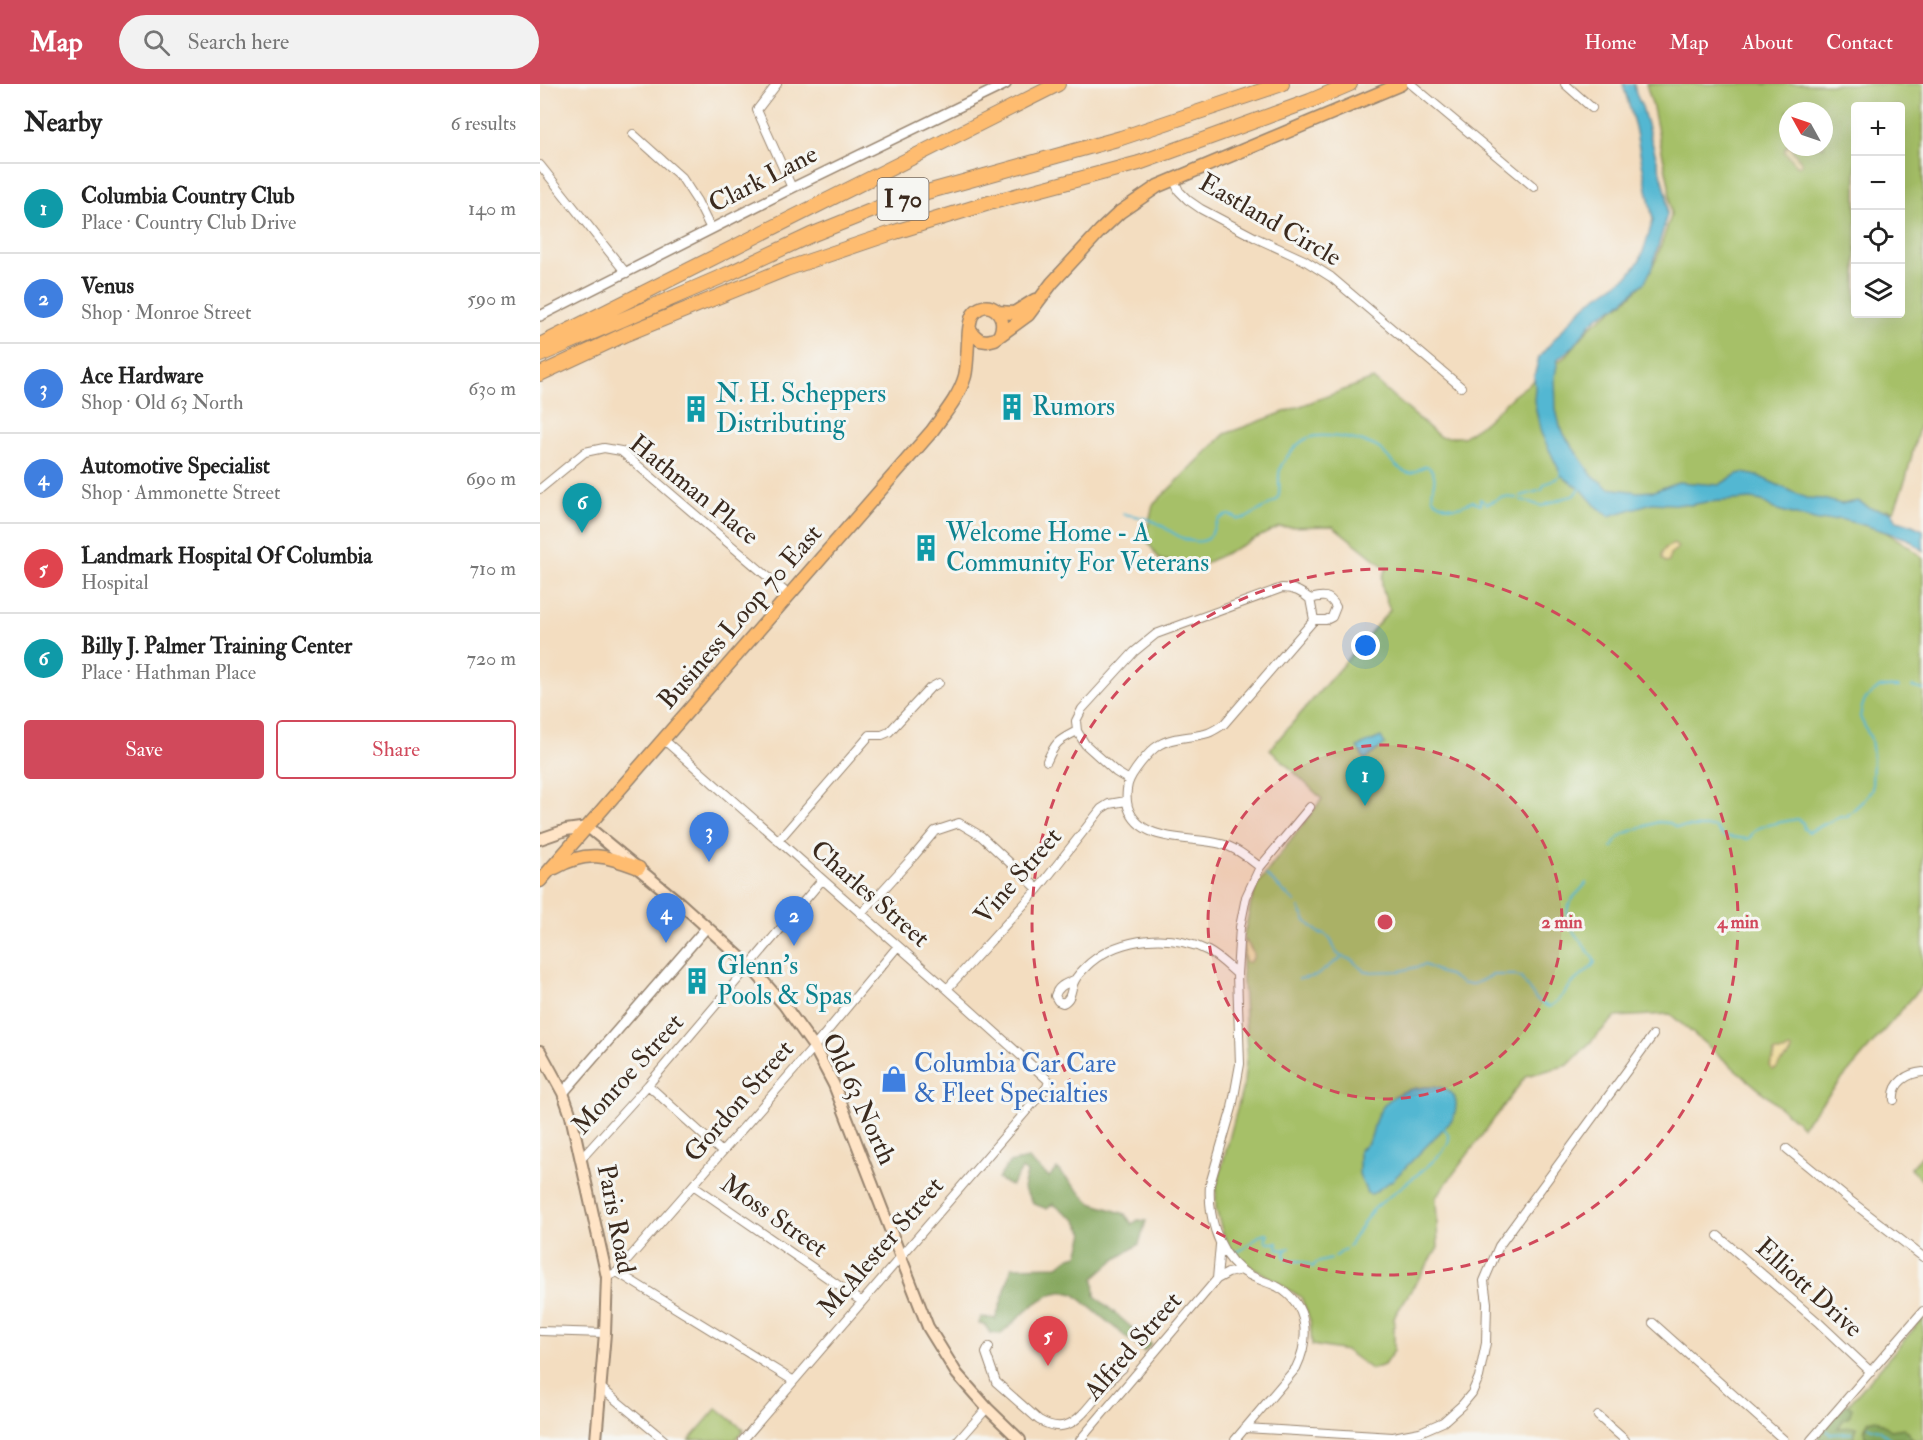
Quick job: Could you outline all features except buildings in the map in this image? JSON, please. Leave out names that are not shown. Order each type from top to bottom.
[{"type":"highway","points":[[540,345],[1058,84]]},
{"type":"highway","name":"I 70","points":[[540,355],[811,235],[898,200],[1121,138],[1282,84]]},
{"type":"highway","name":"I 70","points":[[540,374],[626,334],[786,269],[916,225],[1139,163],[1310,101],[1350,84]]},
{"type":"main road","points":[[1000,334],[1003,319],[999,312],[986,307],[972,314],[970,329],[974,335],[980,340],[995,339],[1028,315],[1079,253],[1120,212],[1140,197],[1173,178],[1401,84]]},
{"type":"main road","points":[[999,312],[1014,313],[1042,296]]},
{"type":"main road","name":"Business Loop 70 East","points":[[543,877],[932,431],[957,395],[964,376],[970,329]]},
{"type":"main road","name":"Business Loop 70 East","points":[[964,376],[987,341]]},
{"type":"main road","points":[[540,839],[566,830],[588,827]]},
{"type":"main road","name":"Old 63 North","points":[[588,827],[639,868],[750,966],[784,1005],[814,1047],[834,1085],[928,1327],[957,1374],[1020,1440]]},
{"type":"main road","points":[[543,877],[568,861],[594,855],[639,868]]},
{"type":"main road","name":"Paris Road","points":[[540,1051],[563,1093],[572,1116],[607,1277],[596,1440]]},
{"type":"street","points":[[777,84],[757,110],[792,188]]},
{"type":"street","name":"Clark Lane","points":[[540,315],[994,87],[1006,84]]},
{"type":"street","points":[[1411,84],[1534,187]]},
{"type":"street","points":[[1565,84],[1592,108]]},
{"type":"street","points":[[633,134],[682,178],[711,229]]},
{"type":"street","points":[[540,165],[626,273]]},
{"type":"street","name":"Eastland Circle","points":[[1173,178],[1179,191],[1188,200],[1256,238],[1304,260],[1331,277],[1461,387]]},
{"type":"street","name":"Hathman Place","points":[[540,489],[585,452],[604,448],[621,451],[789,595]]},
{"type":"street","points":[[1129,780],[1116,772],[1085,744],[1077,731],[1077,721],[1083,709],[1134,652],[1156,634],[1282,588],[1293,588],[1311,599],[1321,596],[1333,600],[1336,607],[1332,617],[1326,620],[1314,620]]},
{"type":"street","points":[[1260,867],[1233,848],[1221,844],[1155,834],[1142,828],[1131,817],[1126,792],[1129,780],[1150,751],[1161,743],[1210,732],[1224,724],[1314,620],[1311,599]]},
{"type":"street","points":[[778,841],[870,735],[882,735],[889,732],[930,687],[939,683]]},
{"type":"street","points":[[1047,761],[1059,740],[1077,731]]},
{"type":"street","name":"Charles Street","points":[[663,739],[1049,1081]]},
{"type":"street","name":"Vine Street","points":[[947,989],[1038,889],[1101,810],[1109,804],[1126,801]]},
{"type":"street","points":[[1235,1440],[1296,1368],[1305,1342],[1301,1314],[1296,1302],[1278,1287],[1241,1270],[1221,1243],[1209,1205],[1210,1184],[1232,1108],[1240,1064],[1237,974],[1240,927],[1246,897],[1260,867],[1310,807]]},
{"type":"street","points":[[861,914],[934,831],[959,823],[981,836],[1038,889]]},
{"type":"street","name":"Monroe Street","points":[[582,1158],[648,1085],[822,880]]},
{"type":"street","points":[[563,1093],[707,927]]},
{"type":"street","points":[[1074,980],[1091,962],[1121,944],[1160,939],[1183,942],[1210,951],[1237,974]]},
{"type":"street","name":"Gordon Street","points":[[607,1277],[617,1272],[814,1047],[898,946]]},
{"type":"street","points":[[1245,1428],[1393,1437],[1432,1428],[1443,1422],[1462,1405],[1472,1393],[1483,1364],[1487,1304],[1484,1281],[1499,1246],[1653,1035]]},
{"type":"street","points":[[1894,1100],[1894,1092],[1905,1077],[1923,1072]]},
{"type":"street","name":"McAlester Street","points":[[743,1440],[1047,1088],[1049,1081]]},
{"type":"street","points":[[648,1085],[722,1152]]},
{"type":"street","points":[[1787,1149],[1923,1257]]},
{"type":"street","name":"Moss Street","points":[[693,1185],[861,1301]]},
{"type":"street","name":"Elliott Drive","points":[[1718,1236],[1819,1323],[1871,1372]]},
{"type":"street","points":[[1217,1279],[1221,1243]]},
{"type":"street","name":"Alfred Street","points":[[1080,1440],[1217,1279],[1241,1270]]},
{"type":"street","points":[[617,1272],[794,1381]]},
{"type":"street","points":[[1811,1440],[1923,1311]]},
{"type":"street","points":[[1653,1323],[1784,1440]]},
{"type":"street","points":[[540,1331],[605,1333]]},
{"type":"street","points":[[989,1347],[986,1353],[996,1382],[1039,1420],[1057,1426],[1065,1426],[1076,1420],[1123,1368]]},
{"type":"street","points":[[600,1387],[664,1440]]},
{"type":"street","points":[[959,1440],[987,1408]]},
{"type":"street","points":[[1598,1416],[1625,1440]]},
{"type":"green space","points":[[1646,84],[1923,84],[1923,396],[1919,408],[1923,412],[1906,478],[1894,511],[1886,509],[1879,528],[1910,547],[1923,559],[1923,985],[1802,1126],[1670,1014],[1615,1017],[1568,1065],[1526,1076],[1436,1197],[1438,1248],[1394,1317],[1394,1350],[1384,1365],[1371,1369],[1346,1351],[1312,1345],[1310,1320],[1301,1297],[1243,1261],[1231,1248],[1222,1231],[1216,1209],[1216,1188],[1244,1083],[1247,1051],[1242,965],[1244,935],[1251,903],[1257,885],[1322,799],[1270,749],[1390,610],[1382,583],[1387,569],[1333,526],[1279,527],[1202,565],[1160,560],[1145,538],[1153,505],[1225,434],[1373,379],[1440,437],[1463,437],[1485,422],[1513,396],[1566,356],[1591,326],[1639,288],[1656,260],[1671,216],[1669,185]]},
{"type":"green space","points":[[1923,1155],[1923,1181],[1910,1169]]},
{"type":"green space","points":[[1028,1159],[1049,1177],[1057,1169],[1091,1203],[1125,1214],[1132,1224],[1138,1220],[1146,1221],[1139,1244],[1113,1261],[1094,1278],[1095,1296],[1151,1344],[1144,1352],[1074,1294],[1065,1292],[1052,1294],[1036,1303],[1001,1334],[990,1333],[985,1325],[979,1324],[981,1317],[996,1319],[1012,1267],[1058,1266],[1070,1257],[1078,1255],[1084,1233],[1076,1220],[1053,1204],[1047,1209],[1034,1204],[1023,1188],[1027,1173],[1022,1169],[1011,1186],[998,1179],[1009,1163]]},
{"type":"green space","points":[[1923,1318],[1923,1440],[1818,1440]]},
{"type":"green space","points":[[1846,1404],[1852,1408],[1849,1417],[1843,1420],[1838,1428],[1857,1427],[1853,1439],[1821,1440],[1818,1437]]},
{"type":"green space","points":[[717,1408],[744,1430],[735,1440],[689,1440]]},
{"type":"green space","points":[[1876,1419],[1891,1430],[1904,1428],[1913,1440],[1865,1438],[1864,1430],[1869,1421]]},
{"type":"sand","points":[[1789,156],[1797,156],[1802,162],[1801,166]]},
{"type":"sand","points":[[1674,544],[1678,548],[1670,554],[1669,562],[1666,563],[1662,559],[1663,551]]},
{"type":"sand","points":[[1246,941],[1254,954],[1249,962],[1246,962],[1244,957]]},
{"type":"sand","points":[[1792,1050],[1789,1056],[1772,1070],[1770,1065],[1774,1052],[1784,1052]]},
{"type":"water","points":[[1623,84],[1634,84],[1642,107],[1667,195],[1667,214],[1651,270],[1645,282],[1616,307],[1591,323],[1575,345],[1558,359],[1555,376],[1556,410],[1565,436],[1591,474],[1608,488],[1638,492],[1654,491],[1678,482],[1719,485],[1737,474],[1758,476],[1806,498],[1823,499],[1841,504],[1858,501],[1870,508],[1892,512],[1897,521],[1923,530],[1923,551],[1908,539],[1867,526],[1840,519],[1818,521],[1774,509],[1762,501],[1751,499],[1690,505],[1652,503],[1609,516],[1582,490],[1562,476],[1541,433],[1534,401],[1534,377],[1539,357],[1589,302],[1629,275],[1640,260],[1653,220],[1635,127]]},
{"type":"water","points":[[1381,737],[1385,744],[1365,760],[1357,747]]},
{"type":"water","points":[[1438,1087],[1449,1091],[1455,1098],[1456,1108],[1453,1119],[1394,1179],[1372,1194],[1367,1193],[1359,1174],[1359,1150],[1370,1139],[1381,1110],[1394,1096],[1402,1092],[1410,1089]]},
{"type":"waterway","points":[[1123,514],[1151,520],[1189,541],[1207,539],[1219,519],[1230,515],[1238,519],[1246,518],[1277,500],[1282,464],[1304,440],[1315,436],[1357,440],[1375,446],[1406,472],[1412,473],[1427,466],[1434,474],[1433,498],[1446,506],[1457,507],[1473,501],[1480,505],[1480,499],[1487,504],[1502,497],[1517,498]]},
{"type":"waterway","points":[[1521,496],[1542,490],[1544,485],[1557,479],[1561,474]]},
{"type":"waterway","points":[[1521,500],[1542,506],[1573,496],[1581,488]]},
{"type":"waterway","points":[[1612,848],[1625,833],[1658,822],[1670,823],[1676,827],[1715,827],[1723,836],[1748,839],[1757,829],[1775,824],[1798,819],[1803,823],[1804,829],[1809,832],[1841,816],[1846,817],[1872,789],[1871,739],[1860,717],[1865,699],[1880,687],[1899,687]]},
{"type":"waterway","points":[[1912,687],[1923,690]]},
{"type":"waterway","points":[[1266,875],[1295,902]]},
{"type":"waterway","points":[[1299,908],[1306,921],[1320,934],[1323,933],[1330,938],[1340,956],[1352,960],[1365,972],[1400,971],[1425,965],[1463,984],[1474,984],[1493,975],[1514,975],[1521,978],[1535,998],[1549,1007],[1595,962],[1574,933],[1567,918],[1567,910],[1571,901],[1586,883]]},
{"type":"waterway","points":[[1299,979],[1316,976],[1341,959]]},
{"type":"waterway","points":[[1349,1246],[1372,1211],[1427,1166],[1446,1147],[1449,1137],[1443,1127]]},
{"type":"waterway","points":[[1236,1252],[1266,1233],[1268,1234],[1265,1240],[1267,1243],[1278,1243],[1277,1248],[1283,1250],[1290,1248]]},
{"type":"waterway","points":[[1335,1257],[1345,1249]]},
{"type":"waterway","points":[[1286,1250],[1284,1256],[1288,1259],[1302,1261],[1313,1267],[1316,1263],[1331,1259]]},
{"type":"waterway","points":[[1868,1427],[1879,1430],[1892,1440]]},
{"type":"waterway","points":[[1827,1431],[1830,1434],[1852,1433]]},
{"type":"place","name":"Rumors","points":[[1012,407]]},
{"type":"place","name":"N. H. Scheppers Distributing","points":[[696,409]]},
{"type":"place","name":"Billy J. Palmer Training Center","points":[[582,533]]},
{"type":"place","name":"Welcome Home - A Community For Veterans","points":[[926,548]]},
{"type":"place","name":"Columbia Country Club","points":[[1365,806]]},
{"type":"place","name":"Ace Hardware","points":[[709,862]]},
{"type":"place","name":"Automotive Specialist","points":[[666,943]]},
{"type":"place","name":"Venus","points":[[794,946]]},
{"type":"place","name":"Glenn's Pools & Spas","points":[[697,981]]},
{"type":"place","name":"Columbia Car Care & Fleet Specialties","points":[[894,1079]]},
{"type":"place","name":"Landmark Hospital Of Columbia","points":[[1048,1366]]}]
